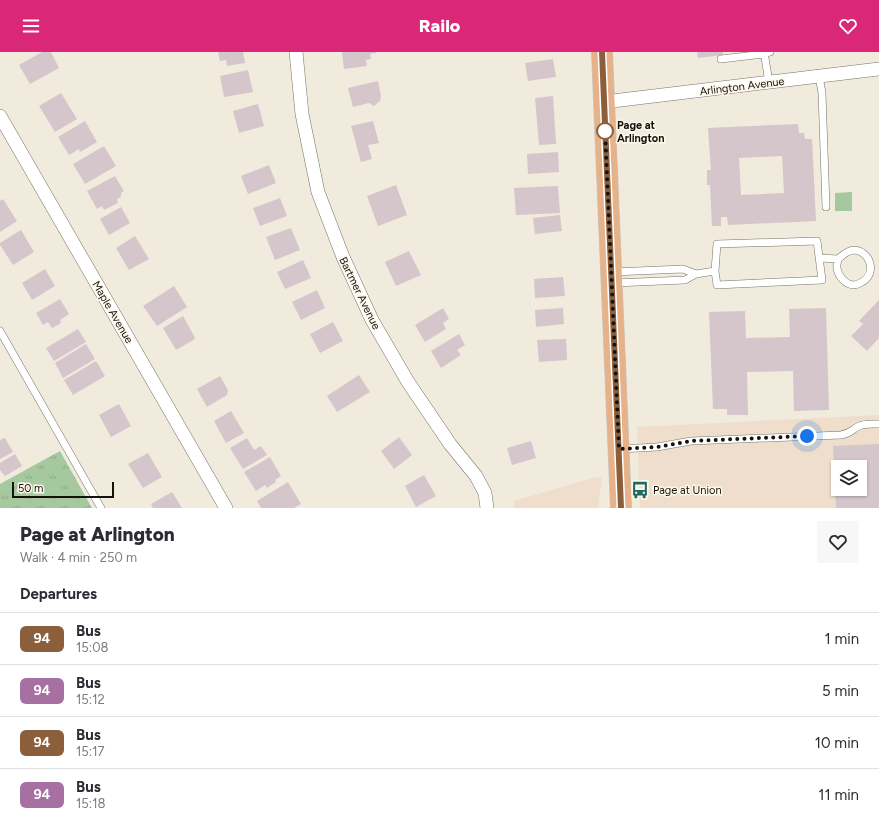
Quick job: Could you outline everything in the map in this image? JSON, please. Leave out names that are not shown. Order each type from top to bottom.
[{"type":"main road","points":[[602,52],[621,508]]},
{"type":"street","name":"Bartmer Avenue","points":[[296,52],[302,114],[318,192],[343,257],[372,320],[408,382],[450,444],[476,476],[485,493],[487,508]]},
{"type":"street","name":"Arlington Avenue","points":[[604,102],[879,69]]},
{"type":"street","name":"Maple Avenue","points":[[0,116],[226,508]]},
{"type":"lane","points":[[721,59],[766,52],[768,82]]},
{"type":"lane","points":[[819,76],[822,93],[826,207]]},
{"type":"lane","points":[[817,241],[822,280],[717,285],[715,271],[717,244],[817,241]]},
{"type":"lane","points":[[820,258],[838,259],[845,253],[854,250],[861,252],[871,264],[870,275],[860,284],[854,285],[847,283],[839,275],[836,267],[838,259]]},
{"type":"lane","points":[[612,278],[683,269],[696,274]]},
{"type":"lane","points":[[612,278],[685,280],[696,274],[715,271]]},
{"type":"lane","points":[[0,332],[101,508]]},
{"type":"lane","points":[[619,449],[657,447],[691,441],[841,435],[849,434],[858,427],[864,425],[879,424]]},
{"type":"shaded area","points":[[879,415],[879,508],[640,508],[637,427]]},
{"type":"shaded area","points":[[602,477],[598,508],[514,508],[514,501],[593,478]]},
{"type":"green space","points":[[852,192],[852,211],[835,211],[835,193]]},
{"type":"green space","points":[[60,451],[92,508],[0,508],[0,484]]},
{"type":"building","points":[[42,52],[51,52],[59,68],[30,84],[19,65]]},
{"type":"building","points":[[218,52],[243,52],[245,63],[227,66],[226,60],[220,61]]},
{"type":"building","points":[[342,52],[376,53],[370,54],[371,59],[366,60],[367,66],[344,69]]},
{"type":"building","points":[[697,52],[723,52],[723,55],[698,58]]},
{"type":"building","points":[[553,59],[556,77],[528,81],[525,63]]},
{"type":"building","points":[[248,70],[253,92],[224,97],[220,76]]},
{"type":"building","points":[[378,81],[381,96],[380,101],[374,106],[369,103],[353,107],[348,88]]},
{"type":"building","points":[[61,93],[77,119],[55,132],[39,106]]},
{"type":"building","points":[[553,96],[556,144],[539,145],[535,98]]},
{"type":"building","points":[[258,104],[264,126],[239,133],[233,111]]},
{"type":"building","points":[[85,121],[97,142],[80,152],[79,149],[69,155],[58,137]]},
{"type":"building","points":[[373,121],[379,143],[368,145],[372,159],[361,162],[351,126]]},
{"type":"building","points":[[798,124],[799,133],[804,133],[805,139],[812,139],[816,221],[728,225],[727,217],[721,217],[721,226],[712,226],[710,185],[707,185],[707,170],[711,170],[708,128]],"holes":[[[782,156],[784,193],[741,195],[739,158]]]},
{"type":"building","points":[[104,146],[116,166],[85,184],[73,164]]},
{"type":"building","points":[[558,152],[559,172],[528,174],[527,154]]},
{"type":"building","points":[[269,165],[276,183],[248,194],[241,176]]},
{"type":"building","points":[[115,176],[124,191],[121,193],[121,197],[117,199],[118,203],[104,210],[102,206],[97,209],[87,191]]},
{"type":"building","points":[[396,185],[407,215],[378,226],[367,196]]},
{"type":"building","points":[[558,186],[560,213],[516,215],[514,188]]},
{"type":"building","points":[[280,198],[287,216],[260,226],[253,208]]},
{"type":"building","points":[[3,199],[17,221],[0,232],[0,201]]},
{"type":"building","points":[[121,207],[130,223],[109,235],[100,219]]},
{"type":"building","points":[[560,215],[562,231],[535,234],[533,218]]},
{"type":"building","points":[[291,228],[300,250],[275,260],[266,237]]},
{"type":"building","points":[[21,230],[34,252],[13,265],[0,243]]},
{"type":"building","points":[[135,236],[149,259],[129,270],[116,248]]},
{"type":"building","points":[[409,251],[421,275],[396,286],[385,262]]},
{"type":"building","points":[[303,260],[311,278],[285,289],[277,272]]},
{"type":"building","points":[[45,269],[55,286],[32,300],[22,283]]},
{"type":"building","points":[[563,277],[565,296],[535,298],[534,279]]},
{"type":"building","points":[[174,286],[187,307],[157,326],[143,306]]},
{"type":"building","points":[[317,290],[325,308],[301,320],[292,302]]},
{"type":"building","points":[[60,299],[69,314],[60,320],[61,323],[52,328],[48,322],[43,325],[36,313]]},
{"type":"building","points":[[879,300],[879,338],[867,351],[851,336],[863,324],[859,321]]},
{"type":"building","points":[[443,308],[449,319],[443,323],[446,329],[425,342],[415,325]]},
{"type":"building","points":[[563,308],[564,324],[536,327],[535,310]]},
{"type":"building","points":[[826,308],[829,410],[794,411],[793,371],[747,372],[748,415],[727,415],[727,409],[713,409],[709,312],[745,311],[746,338],[790,337],[789,309]]},
{"type":"building","points":[[183,316],[195,339],[176,350],[163,328]]},
{"type":"building","points":[[333,322],[343,341],[320,353],[310,334]]},
{"type":"building","points":[[78,329],[86,342],[54,361],[46,348]]},
{"type":"building","points":[[459,334],[465,345],[457,350],[461,355],[441,368],[431,351]]},
{"type":"building","points":[[566,339],[567,360],[539,362],[537,340]]},
{"type":"building","points":[[86,344],[95,359],[63,378],[55,363]]},
{"type":"building","points":[[96,361],[105,376],[73,395],[64,380]]},
{"type":"building","points":[[359,375],[370,392],[337,412],[327,396]]},
{"type":"building","points":[[220,376],[228,390],[227,395],[207,407],[197,389]]},
{"type":"building","points":[[119,404],[131,426],[111,437],[99,415]]},
{"type":"building","points":[[231,411],[244,433],[226,443],[214,421]]},
{"type":"building","points":[[399,437],[412,455],[394,469],[381,451]]},
{"type":"building","points":[[5,438],[13,452],[0,459],[0,440]]},
{"type":"building","points":[[247,438],[254,450],[261,446],[267,455],[243,469],[230,448]]},
{"type":"building","points":[[531,441],[536,458],[512,465],[507,448]]},
{"type":"building","points":[[879,444],[879,508],[836,508],[835,496],[867,496],[867,460],[834,460],[833,446]]},
{"type":"building","points":[[148,453],[162,477],[143,488],[128,464]]},
{"type":"building","points":[[15,454],[22,466],[5,476],[0,470],[0,463]]},
{"type":"building","points":[[270,457],[281,476],[275,480],[276,482],[267,488],[265,485],[256,491],[244,472]]},
{"type":"building","points":[[424,475],[436,496],[416,507],[405,486]]},
{"type":"building","points":[[288,482],[301,504],[294,508],[261,508],[257,501]]},
{"type":"building","points":[[172,492],[182,508],[153,508],[151,504]]},
{"type":"bus line","name":"94","points":[[602,52],[621,508]]},
{"type":"place","name":"Page at Arlington","points":[[605,131]]},
{"type":"place","name":"Page at Union","points":[[640,490]]},
{"type":"route","points":[[605,131],[619,449],[657,447],[691,441],[807,436]]}]
